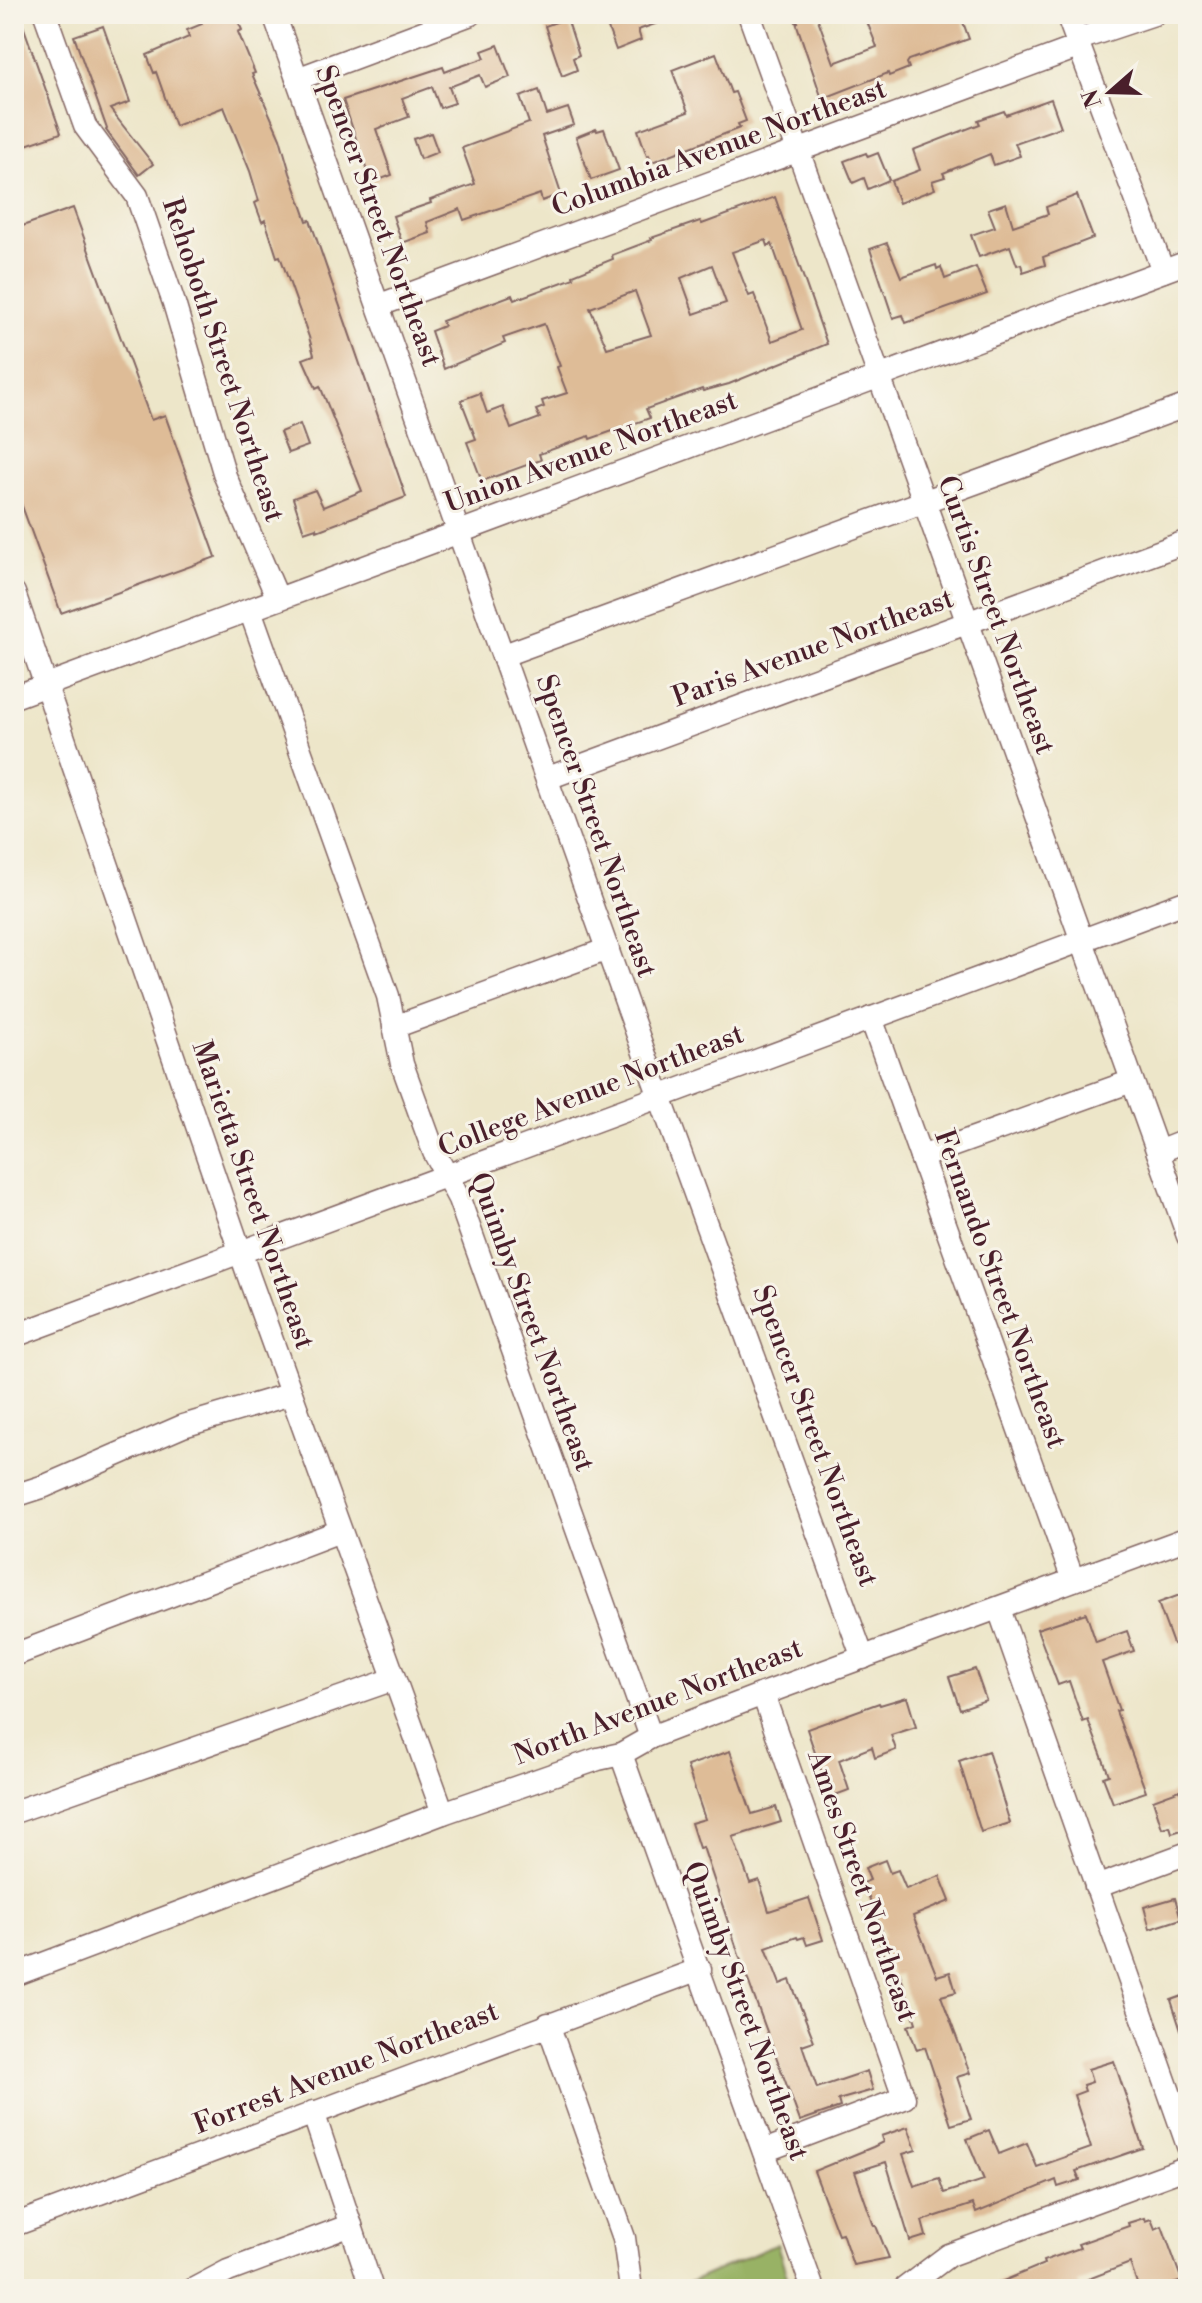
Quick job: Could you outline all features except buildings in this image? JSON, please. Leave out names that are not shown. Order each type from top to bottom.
[{"type":"street","name":"Rehoboth Street Northeast","points":[[45,14],[85,126],[137,196],[174,303],[225,476],[278,599]]},
{"type":"street","name":"Spencer Street Northeast","points":[[274,14],[863,1658]]},
{"type":"street","points":[[297,79],[471,14]]},
{"type":"street","name":"Curtis Street Northeast","points":[[749,14],[1188,1236]]},
{"type":"street","points":[[1067,14],[1163,271]]},
{"type":"street","name":"Columbia Avenue Northeast","points":[[380,305],[1154,14]]},
{"type":"street","name":"Union Avenue Northeast","points":[[14,697],[1188,262]]},
{"type":"street","points":[[504,655],[1188,405]]},
{"type":"street","name":"Paris Avenue Northeast","points":[[548,778],[1188,541]]},
{"type":"street","name":"Marietta Street Northeast","points":[[14,593],[240,1253],[443,1813]]},
{"type":"street","name":"Quimby Street Northeast","points":[[250,610],[388,996],[402,1064],[434,1152],[459,1199],[651,1737]]},
{"type":"street","name":"College Avenue Northeast","points":[[14,1336],[1188,901]]},
{"type":"street","points":[[394,1027],[608,949]]},
{"type":"street","name":"Fernando Street Northeast","points":[[871,1018],[1073,1580]]},
{"type":"street","points":[[921,1157],[1132,1081]]},
{"type":"street","points":[[1158,1152],[1188,1140]]},
{"type":"street","points":[[14,1496],[85,1470],[183,1426],[291,1394]]},
{"type":"street","points":[[14,1655],[340,1531]]},
{"type":"street","name":"North Avenue Northeast","points":[[14,1975],[443,1813],[598,1759],[621,1754],[651,1737],[763,1694],[1188,1538]]},
{"type":"street","points":[[999,1609],[1188,2146]]},
{"type":"street","points":[[14,1812],[394,1679]]},
{"type":"street","name":"Ames Street Northeast","points":[[763,1694],[904,2098],[764,2151]]},
{"type":"street","name":"Quimby Street Northeast","points":[[621,1754],[813,2289]]},
{"type":"street","points":[[1096,1887],[1188,1853]]},
{"type":"street","name":"Forrest Avenue Northeast","points":[[14,2225],[700,1969]]},
{"type":"street","points":[[548,2024],[624,2238],[631,2289]]},
{"type":"street","points":[[313,2112],[372,2289]]},
{"type":"street","points":[[904,2289],[949,2255],[1188,2167]]},
{"type":"street","points":[[194,2289],[228,2271],[351,2225]]},
{"type":"green space","points":[[777,2244],[791,2289],[675,2289]]}]
